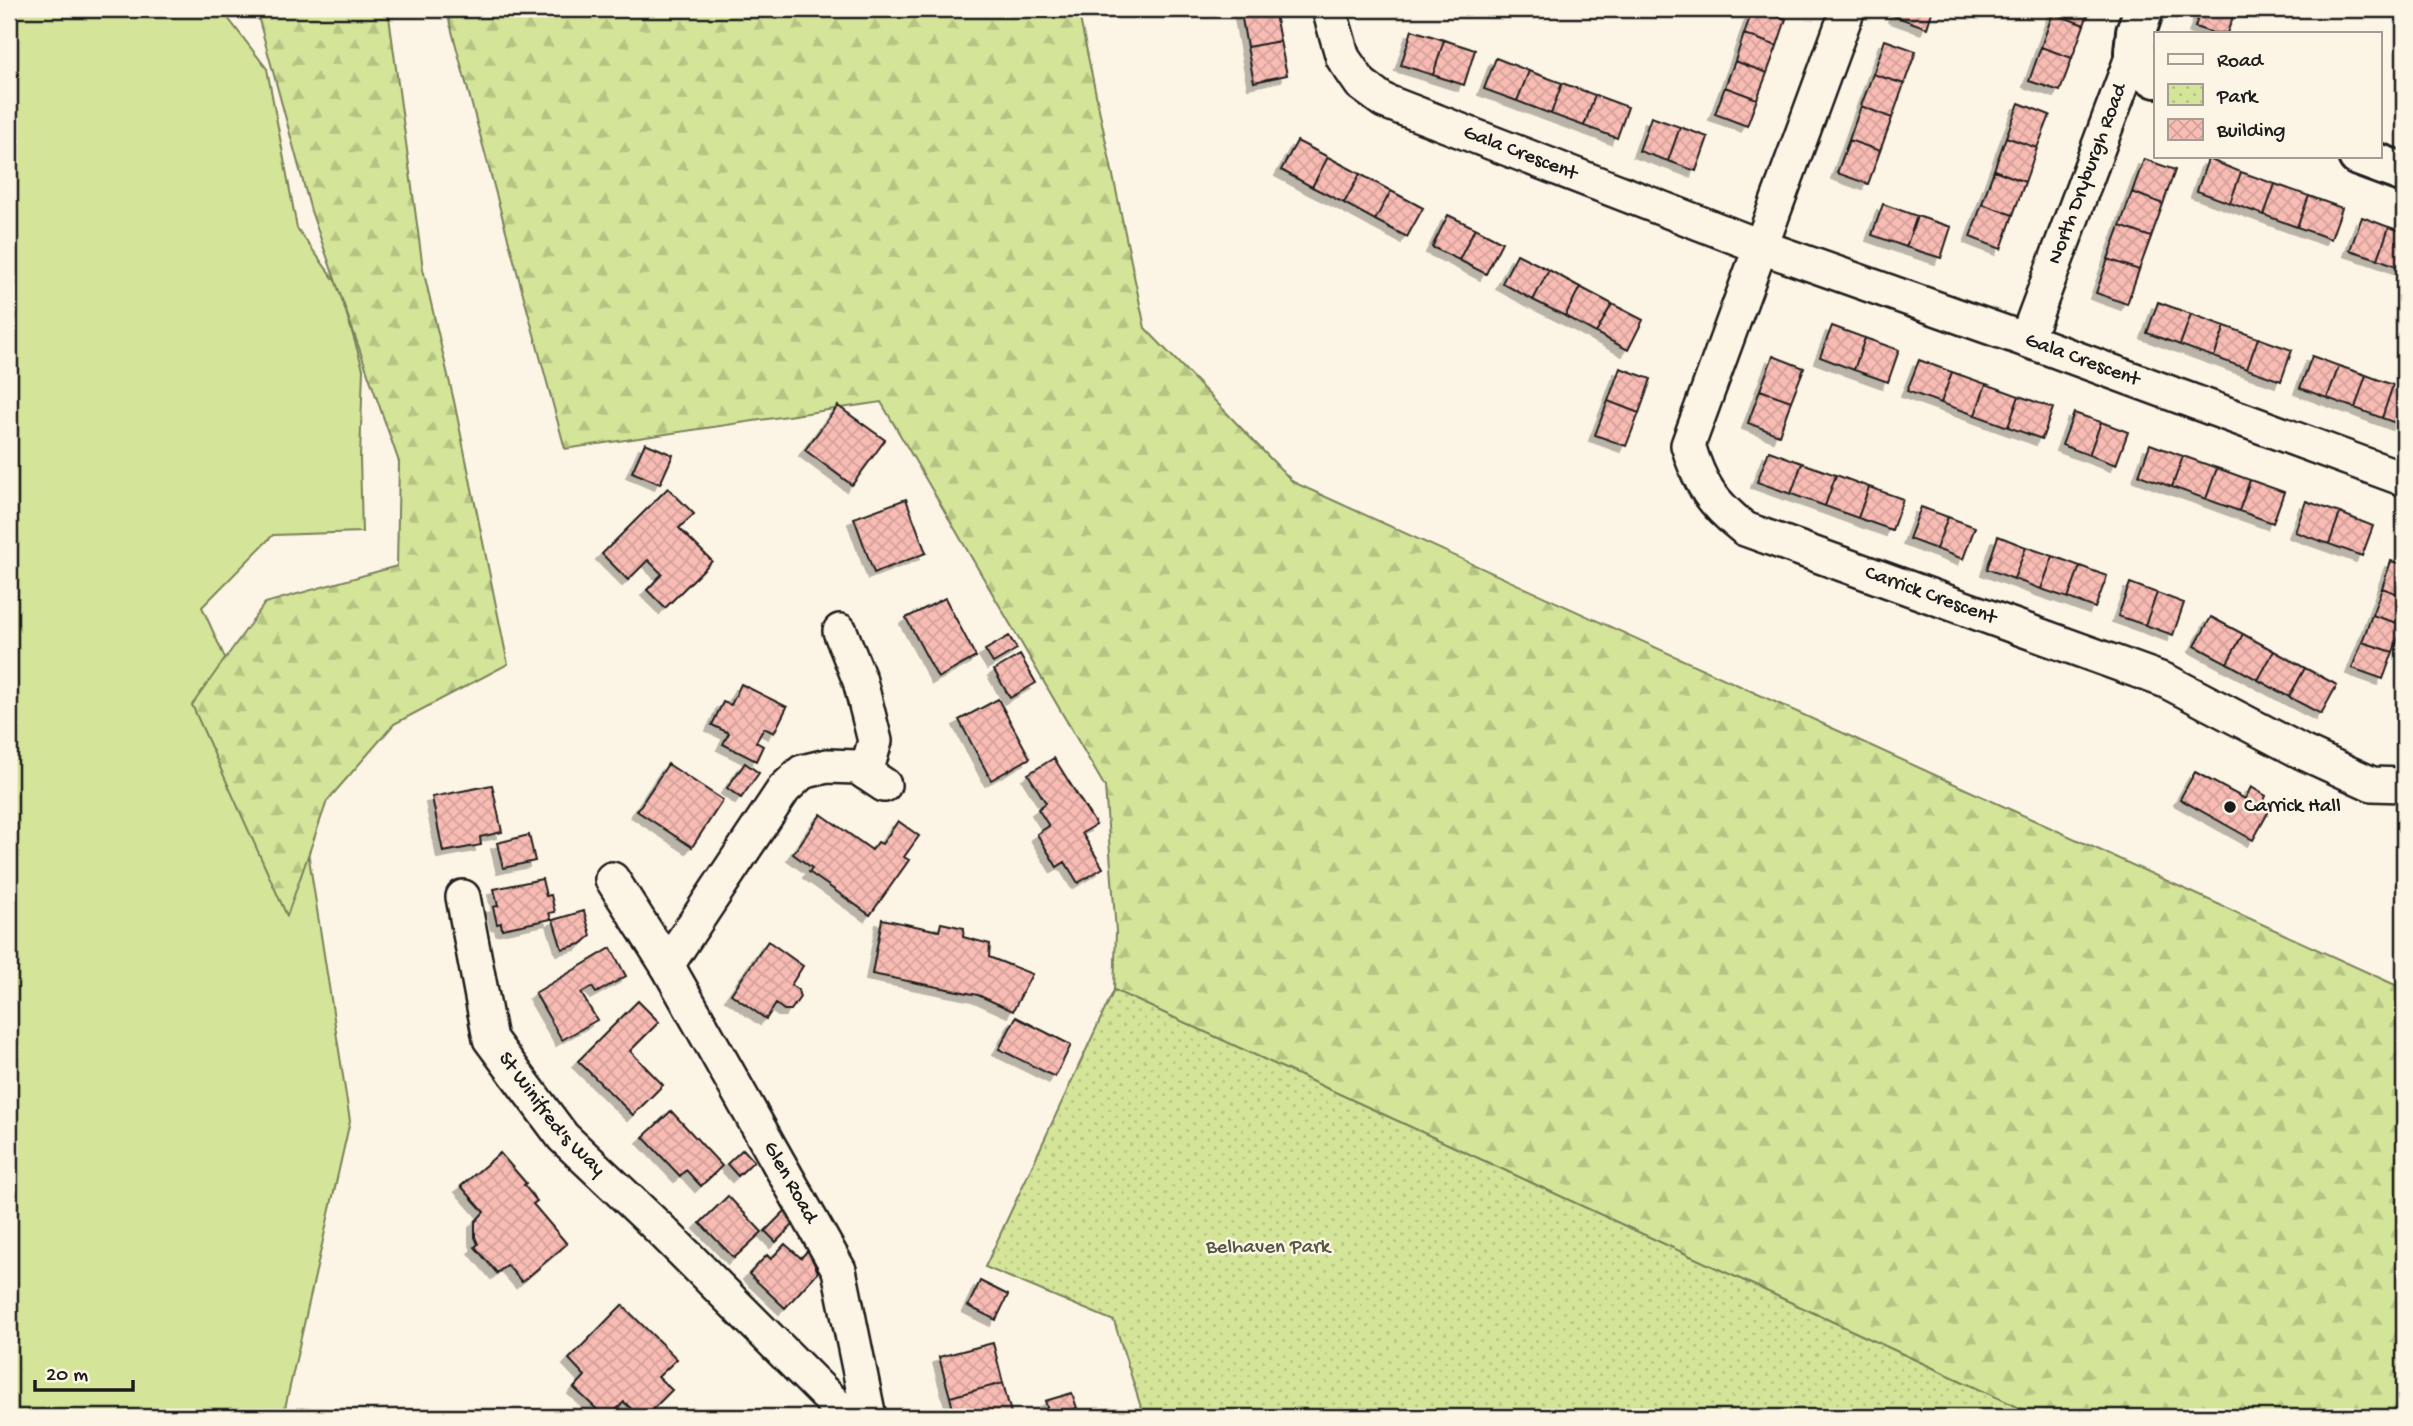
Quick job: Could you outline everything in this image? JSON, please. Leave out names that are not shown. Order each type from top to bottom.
[{"type":"street","name":"Gala Crescent","points":[[1329,9],[1343,58],[1361,84],[1384,101],[1759,246],[2026,340],[2404,479]]},
{"type":"street","points":[[1759,246],[1848,9]]},
{"type":"street","name":"North Dryburgh Road","points":[[2026,340],[2145,65],[2136,33],[2144,9]]},
{"type":"street","points":[[2363,158],[2404,173]]},
{"type":"street","name":"Carrick Crescent","points":[[1759,246],[1688,445],[1697,474],[1719,509],[1745,529],[2166,681],[2302,752],[2372,783],[2404,785]]},
{"type":"street","points":[[667,965],[784,789],[802,772],[827,766],[858,767],[875,779],[875,741],[860,681],[840,631]]},
{"type":"street","name":"Glen Road","points":[[611,879],[667,965],[839,1270],[869,1417]]},
{"type":"street","name":"St Winifred's Way","points":[[463,897],[490,1039],[563,1137],[659,1228],[848,1417]]},
{"type":"green space","points":[[9,9],[221,9],[267,69],[297,228],[338,285],[363,369],[360,458],[362,532],[273,535],[202,607],[306,839],[350,1121],[283,1417],[9,1417]]},
{"type":"green space","points":[[256,9],[388,9],[423,269],[454,401],[508,664],[394,724],[327,801],[287,916],[192,705],[265,603],[397,566],[399,462],[311,211]]},
{"type":"green space","points":[[446,9],[1078,9],[1145,328],[1293,482],[2404,989],[2404,1417],[2039,1417],[1114,990],[1116,932],[1105,787],[881,402],[565,449]]},
{"type":"green space","name":"Belhaven Park","points":[[1114,990],[2039,1417],[1144,1417],[1114,1321],[985,1267]]},
{"type":"building","points":[[1274,9],[1280,41],[1247,47],[1241,13]]},
{"type":"building","points":[[1753,9],[1786,19],[1777,46],[1744,34]]},
{"type":"building","points":[[1897,9],[1933,9],[1927,28],[1894,16]]},
{"type":"building","points":[[2054,9],[2090,9],[2084,25],[2053,13]]},
{"type":"building","points":[[2201,9],[2236,9],[2227,32],[2210,32],[2195,27]]},
{"type":"building","points":[[2053,13],[2084,25],[2072,58],[2041,47]]},
{"type":"building","points":[[1412,30],[1444,40],[1433,75],[1401,65]]},
{"type":"building","points":[[1744,34],[1777,46],[1767,73],[1735,61]]},
{"type":"building","points":[[1444,40],[1475,50],[1464,85],[1433,75]]},
{"type":"building","points":[[1885,40],[1916,51],[1904,84],[1873,74]]},
{"type":"building","points":[[1280,41],[1287,75],[1254,82],[1247,47]]},
{"type":"building","points":[[2041,47],[2072,58],[2060,91],[2029,81]]},
{"type":"building","points":[[1496,58],[1529,71],[1517,101],[1484,89]]},
{"type":"building","points":[[1735,61],[1767,73],[1757,99],[1725,87]]},
{"type":"building","points":[[1529,71],[1562,83],[1551,114],[1517,101]]},
{"type":"building","points":[[1873,74],[1904,84],[1892,118],[1861,106]]},
{"type":"building","points":[[1562,83],[1595,95],[1584,126],[1551,114]]},
{"type":"building","points":[[1725,87],[1757,99],[1747,126],[1715,114]]},
{"type":"building","points":[[1595,95],[1628,107],[1617,138],[1584,126]]},
{"type":"building","points":[[2019,103],[2050,115],[2037,148],[2006,137]]},
{"type":"building","points":[[1861,106],[1892,118],[1880,151],[1849,140]]},
{"type":"building","points":[[1651,117],[1680,127],[1668,161],[1639,151]]},
{"type":"building","points":[[1680,127],[1708,137],[1696,171],[1668,161]]},
{"type":"building","points":[[2006,137],[2037,148],[2025,182],[1994,170]]},
{"type":"building","points":[[1849,140],[1880,151],[1868,184],[1837,173]]},
{"type":"building","points":[[1297,141],[1328,157],[1312,187],[1281,170]]},
{"type":"building","points":[[1328,157],[1360,174],[1344,203],[1312,187]]},
{"type":"building","points":[[2144,159],[2175,170],[2163,204],[2132,192]]},
{"type":"building","points":[[2208,159],[2241,172],[2230,203],[2197,191]]},
{"type":"building","points":[[1994,170],[2025,182],[2013,215],[1982,204]]},
{"type":"building","points":[[2241,172],[2275,184],[2264,215],[2230,203]]},
{"type":"building","points":[[1360,174],[1391,191],[1375,220],[1344,203]]},
{"type":"building","points":[[2275,184],[2309,196],[2297,227],[2264,215]]},
{"type":"building","points":[[1391,191],[1423,208],[1407,237],[1375,220]]},
{"type":"building","points":[[2132,192],[2163,204],[2151,237],[2120,226]]},
{"type":"building","points":[[2309,196],[2342,208],[2331,239],[2297,227]]},
{"type":"building","points":[[1883,204],[1917,216],[1906,247],[1872,235]]},
{"type":"building","points":[[1982,204],[2013,215],[2001,249],[1970,237]]},
{"type":"building","points":[[1448,215],[1475,228],[1459,260],[1432,247]]},
{"type":"building","points":[[1917,216],[1951,227],[1941,258],[1906,247]]},
{"type":"building","points":[[2362,217],[2389,227],[2378,259],[2350,250]]},
{"type":"building","points":[[2120,226],[2151,237],[2139,270],[2108,259]]},
{"type":"building","points":[[2389,227],[2404,232],[2404,269],[2378,259]]},
{"type":"building","points":[[1475,228],[1502,242],[1486,274],[1459,260]]},
{"type":"building","points":[[1517,254],[1549,270],[1533,300],[1502,283]]},
{"type":"building","points":[[2108,259],[2139,270],[2127,304],[2096,293]]},
{"type":"building","points":[[1549,270],[1580,287],[1565,316],[1533,300]]},
{"type":"building","points":[[1580,287],[1612,304],[1596,333],[1565,316]]},
{"type":"building","points":[[2158,302],[2191,314],[2180,345],[2147,333]]},
{"type":"building","points":[[1612,304],[1643,320],[1628,350],[1596,333]]},
{"type":"building","points":[[2191,314],[2225,326],[2214,357],[2180,345]]},
{"type":"building","points":[[1832,326],[1865,338],[1854,370],[1820,357]]},
{"type":"building","points":[[2225,326],[2258,338],[2247,369],[2214,357]]},
{"type":"building","points":[[1865,338],[1899,350],[1888,382],[1854,370]]},
{"type":"building","points":[[2258,338],[2292,350],[2281,381],[2247,369]]},
{"type":"building","points":[[1773,356],[1804,368],[1791,401],[1760,390]]},
{"type":"building","points":[[2312,356],[2339,366],[2327,398],[2300,388]]},
{"type":"building","points":[[1919,360],[1952,372],[1941,403],[1907,391]]},
{"type":"building","points":[[2339,366],[2366,375],[2355,408],[2327,398]]},
{"type":"building","points":[[1620,368],[1651,379],[1639,413],[1608,401]]},
{"type":"building","points":[[1952,372],[1986,384],[1975,415],[1941,403]]},
{"type":"building","points":[[2366,375],[2393,385],[2382,418],[2355,408]]},
{"type":"building","points":[[1986,384],[2019,396],[2008,427],[1975,415]]},
{"type":"building","points":[[2393,385],[2404,389],[2404,426],[2382,418]]},
{"type":"building","points":[[1760,390],[1791,401],[1779,435],[1748,423]]},
{"type":"building","points":[[2019,396],[2053,408],[2042,439],[2008,427]]},
{"type":"building","points":[[1608,401],[1639,413],[1626,446],[1595,435]]},
{"type":"building","points":[[838,406],[885,440],[852,485],[805,450]]},
{"type":"building","points":[[2074,413],[2101,422],[2089,455],[2062,445]]},
{"type":"building","points":[[2101,422],[2128,432],[2116,465],[2089,455]]},
{"type":"building","points":[[645,443],[673,455],[660,484],[632,472]]},
{"type":"building","points":[[2150,444],[2183,456],[2172,487],[2139,475]]},
{"type":"building","points":[[1769,451],[1802,463],[1791,494],[1757,482]]},
{"type":"building","points":[[2183,456],[2217,468],[2206,499],[2172,487]]},
{"type":"building","points":[[1802,463],[1836,475],[1825,506],[1791,494]]},
{"type":"building","points":[[2217,468],[2250,480],[2239,511],[2206,499]]},
{"type":"building","points":[[1836,475],[1869,487],[1858,518],[1825,506]]},
{"type":"building","points":[[2250,480],[2284,492],[2273,523],[2239,511]]},
{"type":"building","points":[[1869,487],[1903,499],[1892,530],[1858,518]]},
{"type":"building","points":[[668,488],[694,514],[679,528],[712,561],[665,608],[647,590],[662,574],[648,560],[628,580],[602,554]]},
{"type":"building","points":[[906,499],[926,553],[874,573],[854,518]]},
{"type":"building","points":[[2306,501],[2340,513],[2329,544],[2295,532]]},
{"type":"building","points":[[1921,507],[1948,517],[1936,549],[1909,539]]},
{"type":"building","points":[[2340,513],[2373,526],[2362,556],[2329,544]]},
{"type":"building","points":[[1948,517],[1975,527],[1963,559],[1936,549]]},
{"type":"building","points":[[1998,536],[2026,547],[2014,579],[1987,569]]},
{"type":"building","points":[[2026,547],[2053,556],[2041,589],[2014,579]]},
{"type":"building","points":[[2053,556],[2080,566],[2068,598],[2041,589]]},
{"type":"building","points":[[2391,561],[2404,565],[2404,596],[2382,588]]},
{"type":"building","points":[[2080,566],[2107,576],[2095,608],[2068,598]]},
{"type":"building","points":[[2130,583],[2157,593],[2145,625],[2118,616]]},
{"type":"building","points":[[2382,588],[2404,596],[2403,625],[2372,615]]},
{"type":"building","points":[[2157,593],[2184,603],[2173,635],[2145,625]]},
{"type":"building","points":[[945,598],[976,657],[938,678],[906,618]]},
{"type":"building","points":[[2372,615],[2403,625],[2393,652],[2362,642]]},
{"type":"building","points":[[2211,617],[2243,634],[2227,663],[2195,646]]},
{"type":"building","points":[[2243,634],[2274,651],[2258,680],[2227,663]]},
{"type":"building","points":[[1009,636],[1017,649],[993,663],[985,650]]},
{"type":"building","points":[[2362,642],[2393,652],[2383,679],[2352,668]]},
{"type":"building","points":[[2274,651],[2305,668],[2289,697],[2258,680]]},
{"type":"building","points":[[1020,655],[1036,683],[1010,698],[994,670]]},
{"type":"building","points":[[2305,668],[2337,685],[2321,714],[2289,697]]},
{"type":"building","points":[[741,684],[787,707],[774,733],[764,728],[756,742],[763,746],[756,761],[723,744],[729,733],[712,725],[723,702],[731,705]]},
{"type":"building","points":[[998,699],[1030,758],[991,780],[959,720]]},
{"type":"building","points":[[1054,758],[1096,825],[1082,833],[1103,868],[1078,883],[1065,862],[1057,867],[1037,834],[1049,826],[1038,809],[1046,803],[1028,774]]},
{"type":"building","points":[[745,763],[759,773],[741,798],[727,788]]},
{"type":"building","points":[[668,764],[723,800],[692,847],[637,811]]},
{"type":"building","name":"Carrick Hall","points":[[2195,772],[2245,799],[2251,787],[2266,796],[2262,804],[2270,809],[2253,840],[2180,799]]},
{"type":"building","points":[[492,785],[502,832],[480,837],[481,845],[443,852],[432,797]]},
{"type":"building","points":[[821,814],[872,850],[878,842],[882,844],[898,821],[919,836],[904,857],[909,860],[870,915],[809,872],[812,868],[793,854]]},
{"type":"building","points":[[529,835],[535,861],[503,868],[497,843]]},
{"type":"building","points":[[542,879],[546,896],[551,895],[555,912],[549,913],[551,919],[502,929],[501,923],[497,924],[493,907],[498,906],[494,889]]},
{"type":"building","points":[[584,911],[591,936],[581,944],[562,949],[553,920]]},
{"type":"building","points":[[882,919],[939,931],[941,923],[964,928],[963,937],[990,944],[989,957],[1032,974],[1013,1011],[978,995],[872,974]]},
{"type":"building","points":[[768,941],[803,966],[791,985],[798,990],[800,997],[791,1010],[784,1010],[776,1004],[766,1019],[731,994]]},
{"type":"building","points":[[611,948],[626,976],[596,993],[592,987],[581,993],[597,1020],[562,1040],[535,993]]},
{"type":"building","points":[[638,1001],[659,1022],[630,1051],[663,1085],[633,1115],[578,1061]]},
{"type":"building","points":[[1016,1017],[1071,1045],[1055,1077],[999,1049]]},
{"type":"building","points":[[671,1111],[722,1166],[701,1186],[686,1170],[680,1176],[643,1137]]},
{"type":"building","points":[[743,1149],[754,1161],[738,1176],[727,1164]]},
{"type":"building","points":[[500,1153],[526,1183],[524,1185],[537,1201],[533,1204],[567,1244],[522,1282],[507,1265],[497,1273],[475,1247],[478,1244],[475,1222],[484,1212],[461,1186]]},
{"type":"building","points":[[728,1196],[762,1232],[734,1258],[700,1223]]},
{"type":"building","points":[[787,1209],[795,1223],[776,1242],[765,1231]]},
{"type":"building","points":[[785,1244],[801,1258],[808,1250],[818,1272],[785,1308],[749,1274],[767,1255],[771,1259]]},
{"type":"building","points":[[980,1281],[1008,1295],[996,1320],[968,1306]]},
{"type":"building","points":[[622,1305],[677,1359],[658,1377],[672,1390],[645,1417],[640,1417],[624,1402],[609,1417],[605,1417],[574,1388],[585,1376],[569,1359]]},
{"type":"building","points":[[993,1343],[1003,1383],[950,1397],[939,1357]]},
{"type":"building","points":[[1003,1383],[1012,1417],[955,1417],[950,1397]]},
{"type":"building","points":[[1072,1393],[1077,1408],[1050,1417],[1045,1401]]},
{"type":"place","name":"Carrick Hall","points":[[2230,807]]}]
